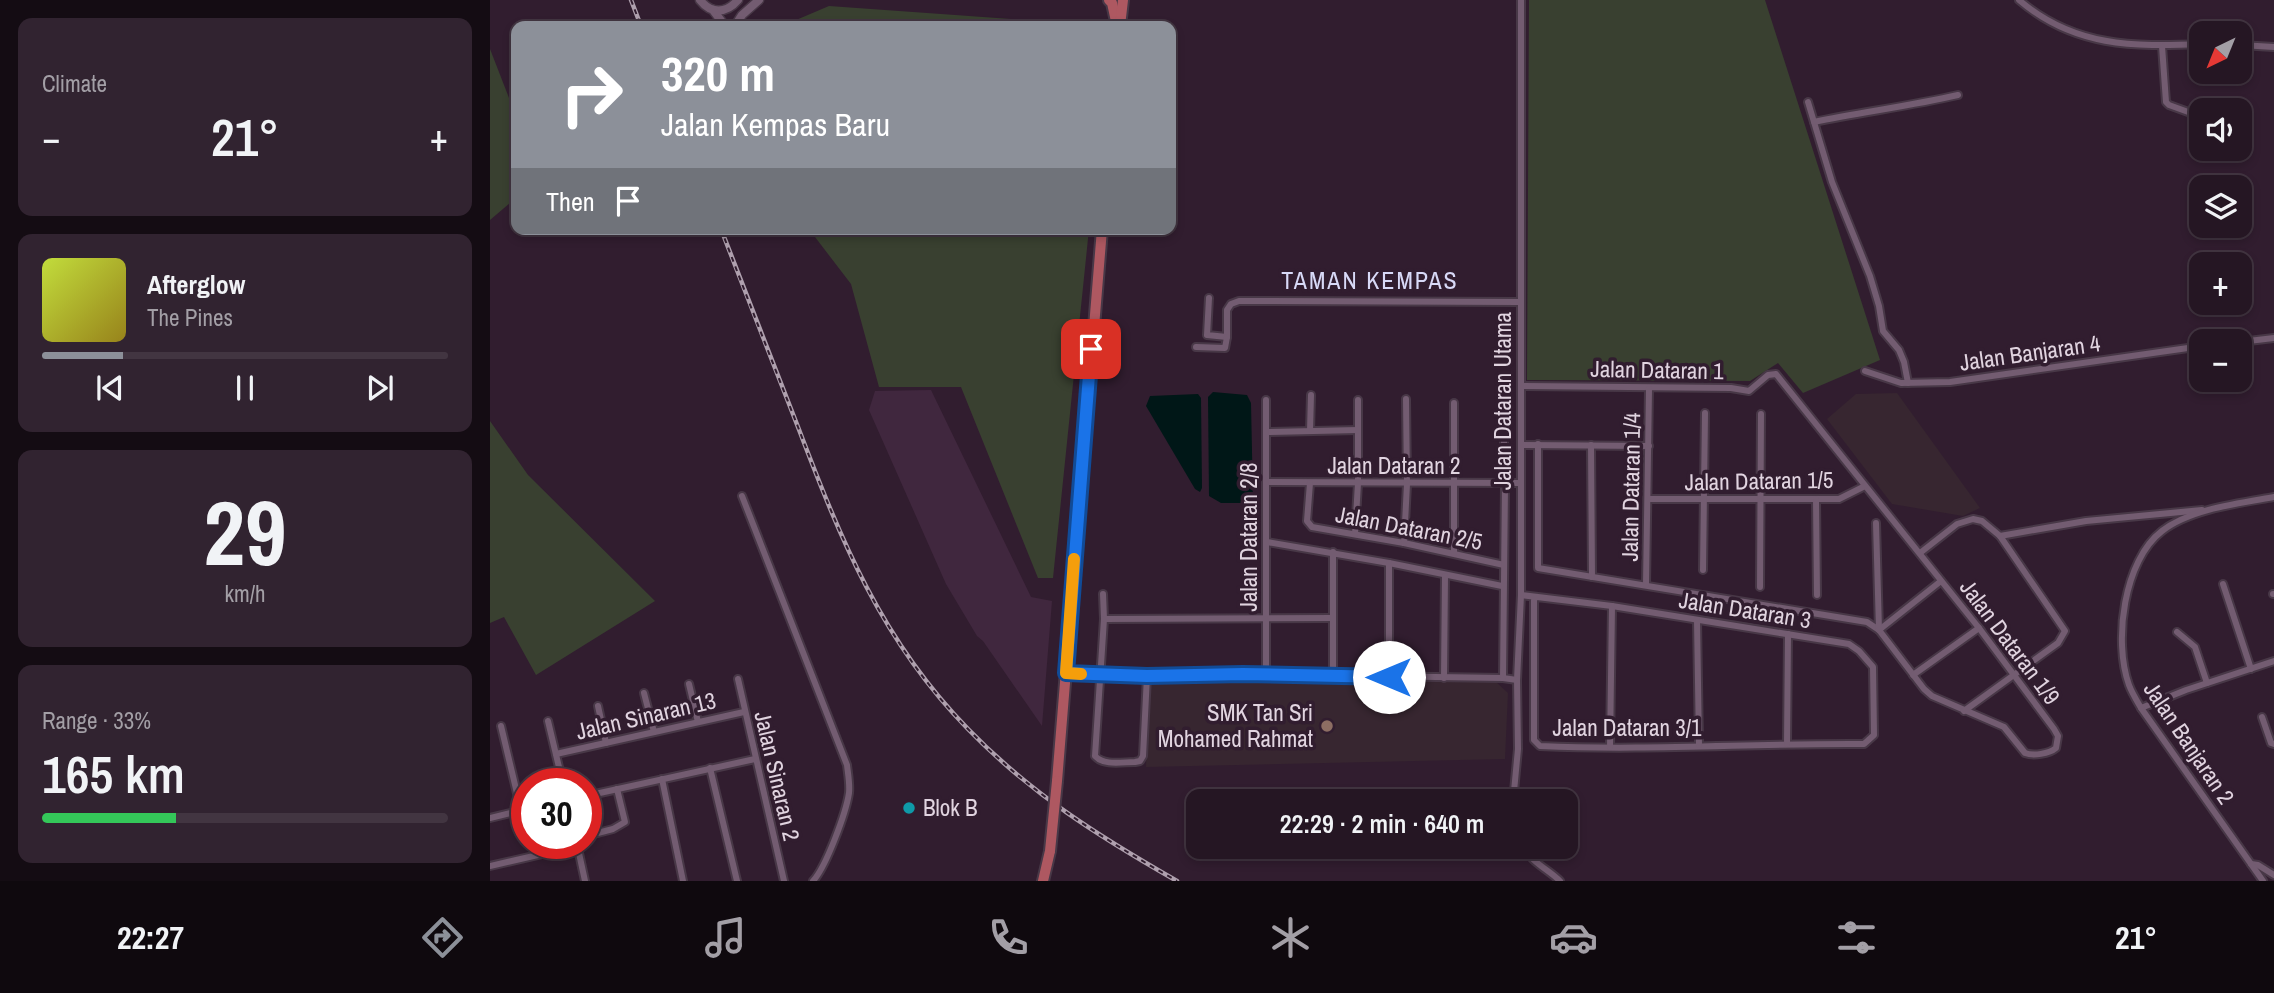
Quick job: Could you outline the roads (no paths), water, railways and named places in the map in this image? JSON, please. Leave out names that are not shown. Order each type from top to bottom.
[{"type":"main road","points":[[1109,0],[1117,21]]},
{"type":"main road","points":[[1119,21],[1123,0]]},
{"type":"main road","points":[[1046,877],[1057,781],[1102,235]]},
{"type":"street","points":[[700,0],[721,21]]},
{"type":"street","points":[[737,21],[759,0]]},
{"type":"street","name":"Jalan Dataran Utama","points":[[1514,789],[1518,749],[1517,680],[1521,596],[1521,0]]},
{"type":"street","points":[[2019,0],[2051,23],[2076,34],[2103,41],[2162,46],[2189,45]]},
{"type":"street","points":[[713,10],[726,10],[737,1]]},
{"type":"street","points":[[734,21],[737,1]]},
{"type":"street","points":[[2162,46],[2166,102],[2189,112]]},
{"type":"street","points":[[2252,46],[2274,47]]},
{"type":"street","points":[[1814,122],[1876,108],[1910,106],[1958,95]]},
{"type":"street","points":[[1808,102],[1832,182],[1870,276],[1883,331],[1899,350],[1908,383]]},
{"type":"street","points":[[1209,298],[1207,335],[1227,337]]},
{"type":"street","points":[[1196,346],[1225,348],[1227,310],[1231,303],[1240,301],[1520,302]]},
{"type":"street","points":[[2252,341],[2274,338]]},
{"type":"street","name":"Jalan Banjaran 4","points":[[1865,371],[1901,383],[1950,382],[2189,348]]},
{"type":"street","name":"Jalan Dataran 1","points":[[1521,386],[1731,388],[1749,391],[1771,373],[1776,374],[1783,382]]},
{"type":"street","name":"Jalan Dataran 1/9","points":[[1783,382],[2015,674],[2058,736],[2058,744],[2052,752],[2029,754],[2004,727],[1932,696],[1879,630]]},
{"type":"street","name":"Jalan Dataran 1/4","points":[[1646,585],[1649,389]]},
{"type":"street","points":[[1310,431],[1311,395]]},
{"type":"street","points":[[1404,543],[1407,484],[1406,399]]},
{"type":"street","name":"Jalan Dataran 2/8","points":[[1266,400],[1266,675]]},
{"type":"street","points":[[1355,534],[1358,400]]},
{"type":"street","points":[[1503,401],[1503,678]]},
{"type":"street","points":[[1454,403],[1454,553]]},
{"type":"street","points":[[1703,570],[1705,413]]},
{"type":"street","points":[[1760,587],[1761,414]]},
{"type":"street","points":[[1267,432],[1358,430]]},
{"type":"street","points":[[1538,444],[1538,568],[1867,622],[1879,630]]},
{"type":"street","points":[[1521,445],[1649,446]]},
{"type":"street","points":[[1591,445],[1592,577]]},
{"type":"street","name":"Jalan Dataran 2","points":[[1267,482],[1520,483]]},
{"type":"street","name":"Jalan Dataran 2/5","points":[[1310,483],[1307,521],[1312,527],[1404,543],[1504,565]]},
{"type":"street","name":"Jalan Dataran 1/5","points":[[1649,499],[1839,499],[1865,486]]},
{"type":"street","points":[[742,496],[847,765],[849,790],[845,811],[818,876],[813,881]]},
{"type":"street","name":"Jalan Banjaran 2","points":[[2263,881],[2141,708],[2129,685],[2126,671],[2122,614],[2127,590],[2143,551],[2162,531],[2181,520],[2213,509],[2274,497]]},
{"type":"street","points":[[1816,499],[1816,595]]},
{"type":"street","points":[[2000,536],[2086,521],[2213,509]]},
{"type":"street","points":[[1920,553],[1957,524],[1966,520],[1982,521],[2000,536],[2065,631],[2058,643],[1964,711]]},
{"type":"street","points":[[1876,523],[1879,630]]},
{"type":"street","points":[[1267,542],[1333,552],[1502,586]]},
{"type":"street","points":[[1333,552],[1333,676]]},
{"type":"street","points":[[1389,563],[1389,677]]},
{"type":"street","points":[[1444,678],[1445,576]]},
{"type":"street","points":[[1879,630],[1941,581]]},
{"type":"street","points":[[2223,584],[2251,669]]},
{"type":"street","points":[[1103,594],[1104,619],[1095,756],[1097,759],[1104,762],[1140,761],[1143,756],[1147,676]]},
{"type":"street","name":"Jalan Dataran 3","points":[[1521,596],[1612,606],[1849,644],[1873,667],[1875,727],[1874,735],[1864,744]]},
{"type":"street","name":"Jalan Dataran 3/1","points":[[1534,598],[1534,740],[1540,746],[1656,748],[1699,745],[1864,744]]},
{"type":"street","points":[[1610,747],[1612,606]]},
{"type":"street","points":[[1104,619],[1333,618]]},
{"type":"street","points":[[1697,620],[1699,745]]},
{"type":"street","points":[[1913,675],[1979,628]]},
{"type":"street","points":[[2176,632],[2182,640],[2195,647],[2207,683]]},
{"type":"street","points":[[1787,744],[1788,634]]},
{"type":"street","points":[[2141,708],[2274,661]]},
{"type":"street","points":[[1066,673],[1517,680]]},
{"type":"street","name":"Jalan Sinaran 2","points":[[738,679],[784,881]]},
{"type":"street","points":[[689,684],[698,722]]},
{"type":"street","points":[[644,693],[654,732]]},
{"type":"street","points":[[598,706],[606,743]]},
{"type":"street","name":"Jalan Sinaran 13","points":[[556,754],[744,712]]},
{"type":"street","points":[[2262,717],[2271,743],[2274,744]]},
{"type":"street","points":[[548,721],[559,768]]},
{"type":"street","points":[[501,726],[512,768]]},
{"type":"street","points":[[602,792],[755,759]]},
{"type":"street","points":[[710,768],[737,881]]},
{"type":"street","points":[[662,779],[682,881]]},
{"type":"street","points":[[602,832],[613,830],[625,822],[617,789]]},
{"type":"street","points":[[490,818],[511,813]]},
{"type":"street","points":[[490,866],[519,859]]},
{"type":"street","points":[[580,859],[585,881]]},
{"type":"street","points":[[1533,859],[1560,881]]},
{"type":"street","points":[[2250,864],[2258,864],[2274,875]]},
{"type":"railway","points":[[631,0],[639,21]]},
{"type":"railway","points":[[723,235],[830,509],[866,587],[911,660],[937,695],[968,729],[1016,774],[1094,831],[1177,881]]},
{"type":"place","name":"SMK Tan Sri Mohamed Rahmat","points":[[1327,726]]},
{"type":"place","name":"Blok B","points":[[909,808]]},
{"type":"district","name":"TAMAN KEMPAS","points":[[1370,281]]}]
